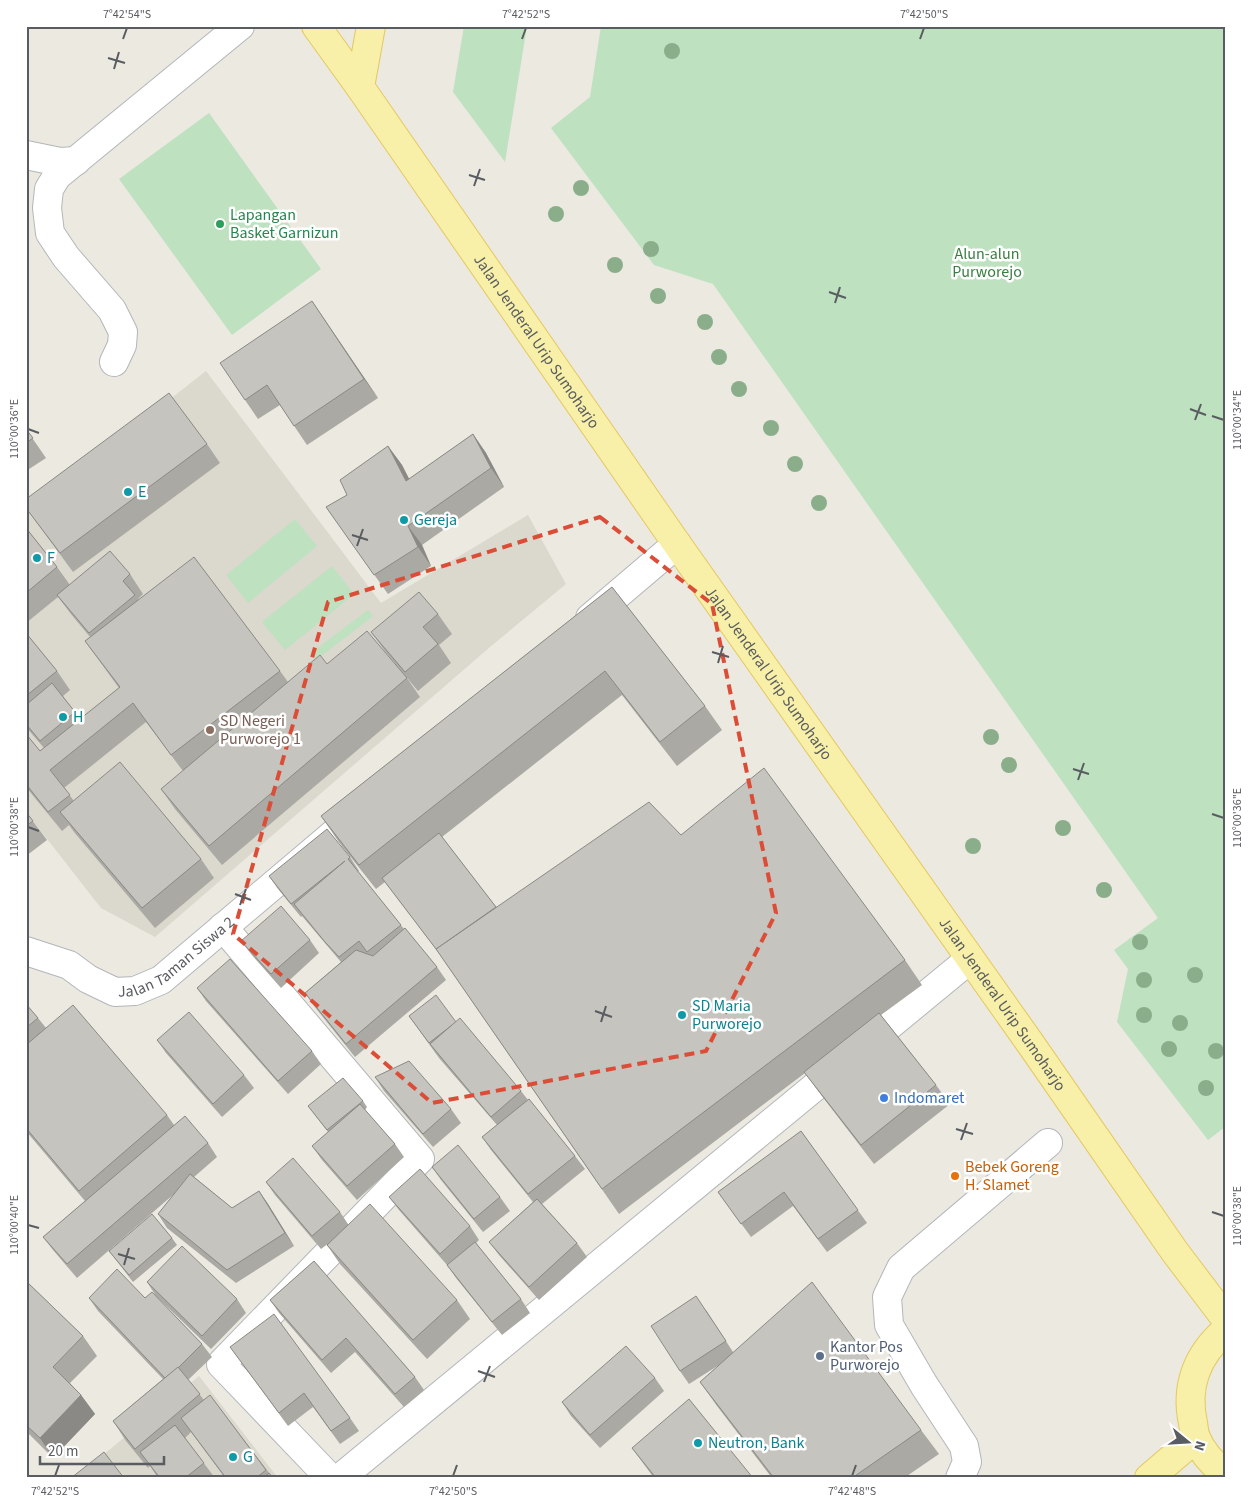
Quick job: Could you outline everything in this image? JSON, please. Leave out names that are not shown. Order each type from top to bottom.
[{"type":"main road","name":"Jalan Jenderal Urip Sumoharjo","points":[[316,26],[677,544],[1175,1252],[1225,1318]]},
{"type":"main road","points":[[360,87],[371,26]]},
{"type":"main road","points":[[1225,1331],[1212,1342],[1199,1362],[1191,1386],[1190,1411],[1196,1438],[1207,1456],[1225,1474]]},
{"type":"main road","points":[[1149,1478],[1196,1438]]},
{"type":"street","points":[[114,362],[122,345],[123,332],[112,310],[66,257],[50,234],[48,208],[50,189],[57,176],[240,26]]},
{"type":"street","points":[[26,155],[60,162],[76,161]]},
{"type":"street","points":[[573,632],[677,544]]},
{"type":"street","name":"Jalan Taman Siswa 2","points":[[26,950],[69,965],[88,979],[115,992],[135,991],[160,980],[383,792]]},
{"type":"street","points":[[223,927],[420,1159],[221,1364],[330,1478]]},
{"type":"street","points":[[340,1478],[970,959]]},
{"type":"street","points":[[960,1478],[967,1462],[964,1446],[924,1385],[889,1325],[887,1297],[901,1268],[1048,1142]]},
{"type":"highlighted area","points":[[600,517],[712,604],[776,913],[706,1051],[432,1103],[233,934],[328,602]]},
{"type":"shaded area","name":"SD Negeri Purworejo 1","points":[[206,371],[381,603],[528,515],[566,584],[490,647],[155,937],[101,908],[26,812],[26,512]]},
{"type":"shaded area","points":[[199,1376],[278,1478],[75,1478]]},
{"type":"green space","points":[[464,26],[527,26],[505,162],[453,92]]},
{"type":"green space","name":"Alun-alun Purworejo","points":[[601,26],[1225,26],[1225,1127],[1208,1140],[1117,1022],[1128,969],[1114,950],[1158,918],[713,284],[654,265],[551,128],[590,97]]},
{"type":"green space","name":"Lapangan Basket Garnizun","points":[[209,113],[321,269],[232,335],[119,179]]},
{"type":"green space","points":[[295,519],[317,546],[248,603],[226,575]]},
{"type":"green space","points":[[332,566],[354,594],[285,650],[262,622]]},
{"type":"green space","points":[[368,610],[373,616],[316,660],[311,653]]},
{"type":"building","points":[[312,301],[364,379],[294,426],[267,385],[245,400],[220,363]]},
{"type":"building","name":"E","points":[[169,393],[207,444],[60,553],[26,508],[26,499]]},
{"type":"building","points":[[26,429],[33,438],[26,443]]},
{"type":"building","name":"Gereja","points":[[473,434],[491,468],[408,526],[418,547],[374,575],[326,507],[347,495],[340,480],[388,446],[406,481]]},
{"type":"building","points":[[26,528],[57,567],[26,593]]},
{"type":"building","points":[[110,551],[130,574],[123,581],[135,595],[89,633],[57,595]]},
{"type":"building","points":[[194,557],[280,671],[171,755],[133,703],[50,770],[70,795],[48,812],[26,784],[26,734],[40,751],[120,687],[85,641]]},
{"type":"building","points":[[612,587],[705,706],[660,742],[605,671],[359,865],[321,816]]},
{"type":"building","points":[[419,592],[438,614],[423,627],[438,644],[405,672],[371,632]]},
{"type":"building","points":[[367,631],[407,678],[209,846],[161,789],[320,655],[327,664]]},
{"type":"building","points":[[26,633],[57,671],[26,696]]},
{"type":"building","points":[[52,683],[75,712],[40,741],[26,724],[26,705]]},
{"type":"building","points":[[120,762],[201,859],[142,908],[60,812]]},
{"type":"building","name":"SD Maria Purworejo","points":[[764,768],[905,960],[602,1189],[436,949],[649,802],[681,835]]},
{"type":"building","points":[[26,812],[33,821],[26,826]]},
{"type":"building","points":[[327,829],[350,857],[348,859],[401,925],[367,952],[359,941],[339,957],[294,904],[345,861],[291,904],[269,876]]},
{"type":"building","points":[[439,833],[496,907],[436,949],[382,878]]},
{"type":"building","points":[[281,906],[310,940],[271,974],[241,941]]},
{"type":"building","points":[[405,928],[437,967],[346,1044],[305,993],[356,950],[373,956]]},
{"type":"building","points":[[230,959],[312,1051],[278,1081],[197,988]]},
{"type":"building","points":[[436,995],[456,1022],[429,1043],[409,1016]]},
{"type":"building","points":[[26,1004],[38,1018],[26,1028]]},
{"type":"building","points":[[73,1005],[167,1115],[79,1191],[26,1128],[26,1045]]},
{"type":"building","points":[[189,1012],[244,1075],[213,1104],[157,1040]]},
{"type":"building","name":"Indomaret","points":[[879,1013],[936,1085],[861,1145],[804,1072]]},
{"type":"building","points":[[460,1018],[521,1091],[491,1117],[430,1044]]},
{"type":"building","points":[[409,1061],[451,1109],[423,1134],[375,1077]]},
{"type":"building","points":[[343,1078],[363,1101],[327,1130],[308,1106]]},
{"type":"building","points":[[529,1099],[575,1156],[528,1194],[482,1137]]},
{"type":"building","points":[[360,1104],[395,1144],[347,1186],[312,1146]]},
{"type":"building","points":[[185,1116],[208,1143],[67,1264],[43,1237]]},
{"type":"building","points":[[801,1131],[858,1210],[818,1239],[784,1192],[741,1224],[718,1192]]},
{"type":"building","points":[[458,1145],[500,1197],[474,1219],[432,1167]]},
{"type":"building","points":[[293,1158],[340,1212],[312,1236],[266,1182]]},
{"type":"building","points":[[420,1169],[470,1226],[440,1254],[389,1197]]},
{"type":"building","points":[[190,1174],[232,1208],[259,1191],[285,1233],[227,1270],[158,1214]]},
{"type":"building","points":[[537,1199],[577,1243],[529,1287],[489,1242]]},
{"type":"building","points":[[370,1204],[457,1300],[413,1340],[327,1245]]},
{"type":"building","points":[[152,1214],[172,1238],[129,1275],[109,1251]]},
{"type":"building","points":[[475,1242],[521,1299],[492,1322],[447,1265]]},
{"type":"building","points":[[182,1246],[237,1299],[202,1336],[147,1282]]},
{"type":"building","points":[[314,1261],[415,1377],[395,1394],[346,1338],[322,1360],[270,1300]]},
{"type":"building","points":[[117,1269],[145,1298],[152,1292],[202,1344],[165,1378],[89,1298]]},
{"type":"building","points":[[26,1281],[83,1336],[53,1367],[81,1395],[40,1438],[26,1425]]},
{"type":"building","name":"Kantor Pos Purworejo","points":[[812,1282],[921,1430],[852,1478],[774,1478],[700,1382]]},
{"type":"building","points":[[696,1296],[726,1341],[680,1371],[651,1326]]},
{"type":"building","points":[[274,1314],[350,1418],[331,1431],[304,1393],[279,1413],[230,1347]]},
{"type":"building","points":[[626,1346],[655,1378],[590,1435],[562,1402]]},
{"type":"building","points":[[178,1367],[200,1394],[135,1449],[113,1421]]},
{"type":"building","name":"G","points":[[210,1395],[266,1470],[256,1478],[226,1478],[181,1418]]},
{"type":"building","name":"Neutron, Bank","points":[[689,1399],[753,1478],[656,1478],[632,1448]]},
{"type":"building","points":[[175,1425],[204,1463],[185,1478],[160,1478],[140,1452]]},
{"type":"building","points":[[104,1452],[124,1478],[71,1478]]},
{"type":"building","points":[[269,1473],[273,1478],[263,1478]]},
{"type":"place","name":"Lapangan Basket Garnizun","points":[[220,224]]},
{"type":"place","name":"E","points":[[128,492]]},
{"type":"place","name":"Gereja","points":[[404,520]]},
{"type":"place","name":"F","points":[[37,558]]},
{"type":"place","name":"H","points":[[63,717]]},
{"type":"place","name":"SD Negeri Purworejo 1","points":[[210,730]]},
{"type":"place","name":"SD Maria Purworejo","points":[[682,1015]]},
{"type":"place","name":"Indomaret","points":[[884,1098]]},
{"type":"place","name":"Bebek Goreng H. Slamet","points":[[955,1176]]},
{"type":"place","name":"Kantor Pos Purworejo","points":[[820,1356]]},
{"type":"place","name":"Neutron, Bank","points":[[698,1443]]},
{"type":"place","name":"G","points":[[233,1457]]}]
